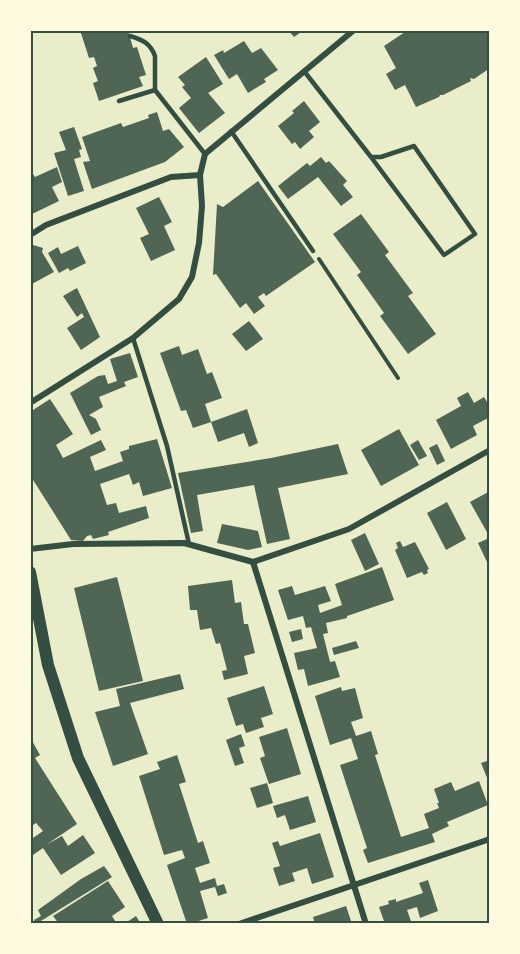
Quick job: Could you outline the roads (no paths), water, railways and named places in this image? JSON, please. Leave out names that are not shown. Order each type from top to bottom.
[{"type":"main road","points":[[30,572],[48,665],[78,758],[158,924]]},
{"type":"street","points":[[30,403],[133,338],[180,299],[192,277],[199,243],[202,206],[200,175],[205,154],[354,30]]},
{"type":"street","points":[[30,235],[46,225],[171,177],[200,175]]},
{"type":"street","points":[[30,549],[73,544],[189,544],[254,562],[349,529],[490,450]]},
{"type":"street","points":[[254,562],[366,924]]},
{"type":"street","points":[[239,924],[490,839]]},
{"type":"lane","points":[[130,36],[144,40],[153,51],[155,90],[205,154]]},
{"type":"lane","points":[[304,71],[444,255],[474,234],[414,146],[381,157],[371,157]]},
{"type":"lane","points":[[119,101],[155,90]]},
{"type":"lane","points":[[231,131],[313,251]]},
{"type":"lane","points":[[133,338],[167,446],[189,544]]}]
